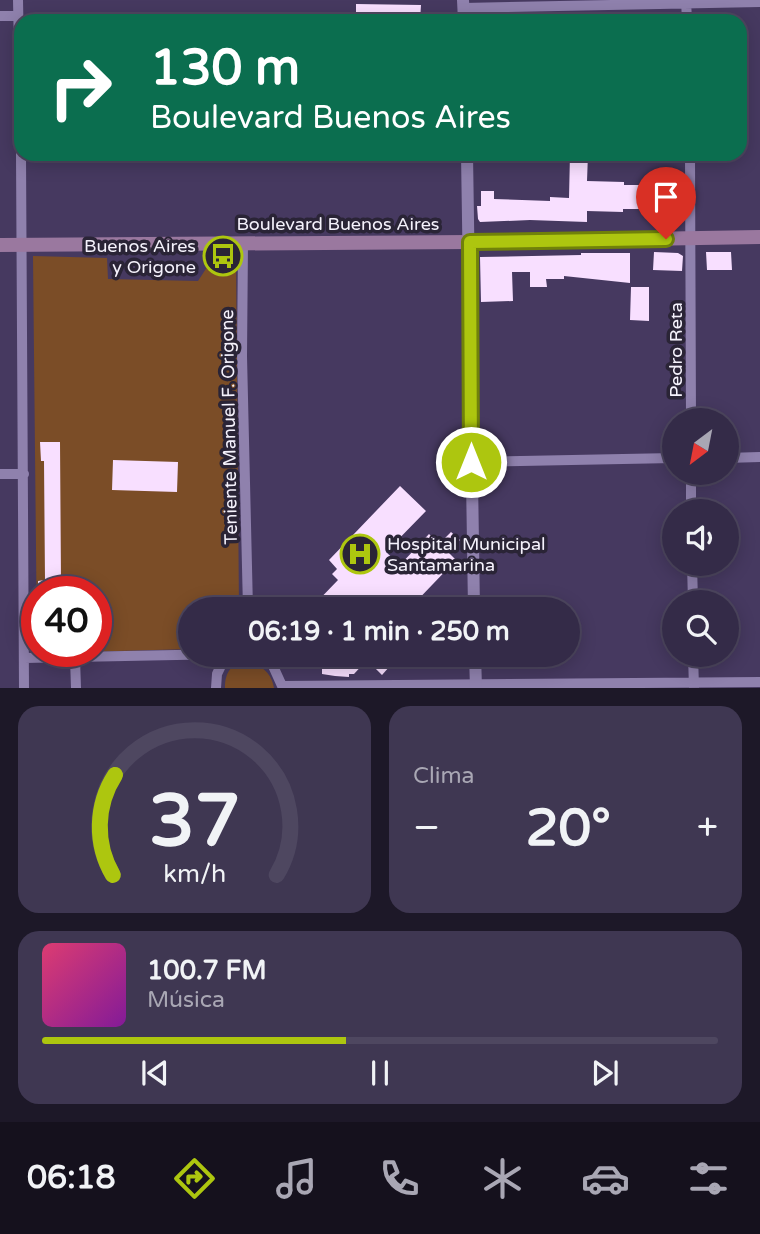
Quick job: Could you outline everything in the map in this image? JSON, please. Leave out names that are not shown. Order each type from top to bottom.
[{"type":"main road","name":"Boulevard Buenos Aires","points":[[0,245],[760,237]]},
{"type":"street","points":[[464,10],[760,2]]},
{"type":"street","points":[[21,161],[24,576]]},
{"type":"street","points":[[467,161],[474,597]]},
{"type":"street","name":"Pedro Reta","points":[[690,161],[691,408]]},
{"type":"street","name":"Teniente Manuel F. Origone","points":[[243,243],[242,356],[248,597]]},
{"type":"street","points":[[739,457],[760,457]]},
{"type":"street","points":[[471,462],[662,458]]},
{"type":"street","points":[[0,474],[24,474]]},
{"type":"street","points":[[112,657],[178,656]]},
{"type":"street","points":[[24,667],[24,688]]},
{"type":"street","points":[[75,667],[76,688]]},
{"type":"street","points":[[216,688],[220,667]]},
{"type":"street","points":[[273,667],[283,687],[694,685],[760,682]]},
{"type":"street","points":[[475,667],[476,685]]},
{"type":"street","points":[[693,667],[694,685]]},
{"type":"shaded area","points":[[33,256],[107,258],[108,279],[198,281],[213,258],[236,259],[239,597],[178,597],[178,649],[112,651],[112,576],[36,576]]},
{"type":"shaded area","points":[[261,667],[266,671],[274,688],[225,688],[226,677],[231,669]]},
{"type":"building","points":[[356,4],[421,5],[420,14],[356,14]]},
{"type":"building","points":[[570,161],[588,161],[587,181],[645,185],[645,209],[623,209],[623,212],[587,211],[587,222],[480,222],[478,219],[477,206],[481,206],[481,191],[494,191],[494,199],[550,201],[550,197],[569,198]]},
{"type":"building","points":[[647,209],[679,209],[679,215],[676,219],[646,218]]},
{"type":"building","points":[[654,252],[678,253],[683,256],[682,271],[653,270]]},
{"type":"building","points":[[706,252],[731,252],[732,270],[707,270]]},
{"type":"building","points":[[630,253],[630,283],[564,276],[564,279],[546,279],[547,287],[530,287],[530,272],[512,272],[513,301],[481,302],[480,257]]},
{"type":"building","points":[[631,287],[649,287],[649,321],[630,320]]},
{"type":"building","points":[[40,442],[60,442],[61,576],[45,576],[44,461],[41,461]]},
{"type":"building","points":[[113,460],[178,462],[177,492],[112,490]]},
{"type":"building","points":[[400,486],[426,511],[386,552],[400,565],[429,534],[439,544],[451,532],[460,540],[448,552],[456,560],[421,597],[322,597],[338,580],[332,574],[337,569],[329,560]]},
{"type":"building","points":[[322,667],[360,667],[354,674],[349,674],[349,677],[322,674]]},
{"type":"building","points":[[374,667],[389,667],[382,675]]},
{"type":"place","name":"Buenos Aires y Origone","points":[[223,256]]},
{"type":"place","name":"Hospital Municipal Santamarina","points":[[360,554]]},
{"type":"route","points":[[471,462],[470,242],[666,239]]}]
